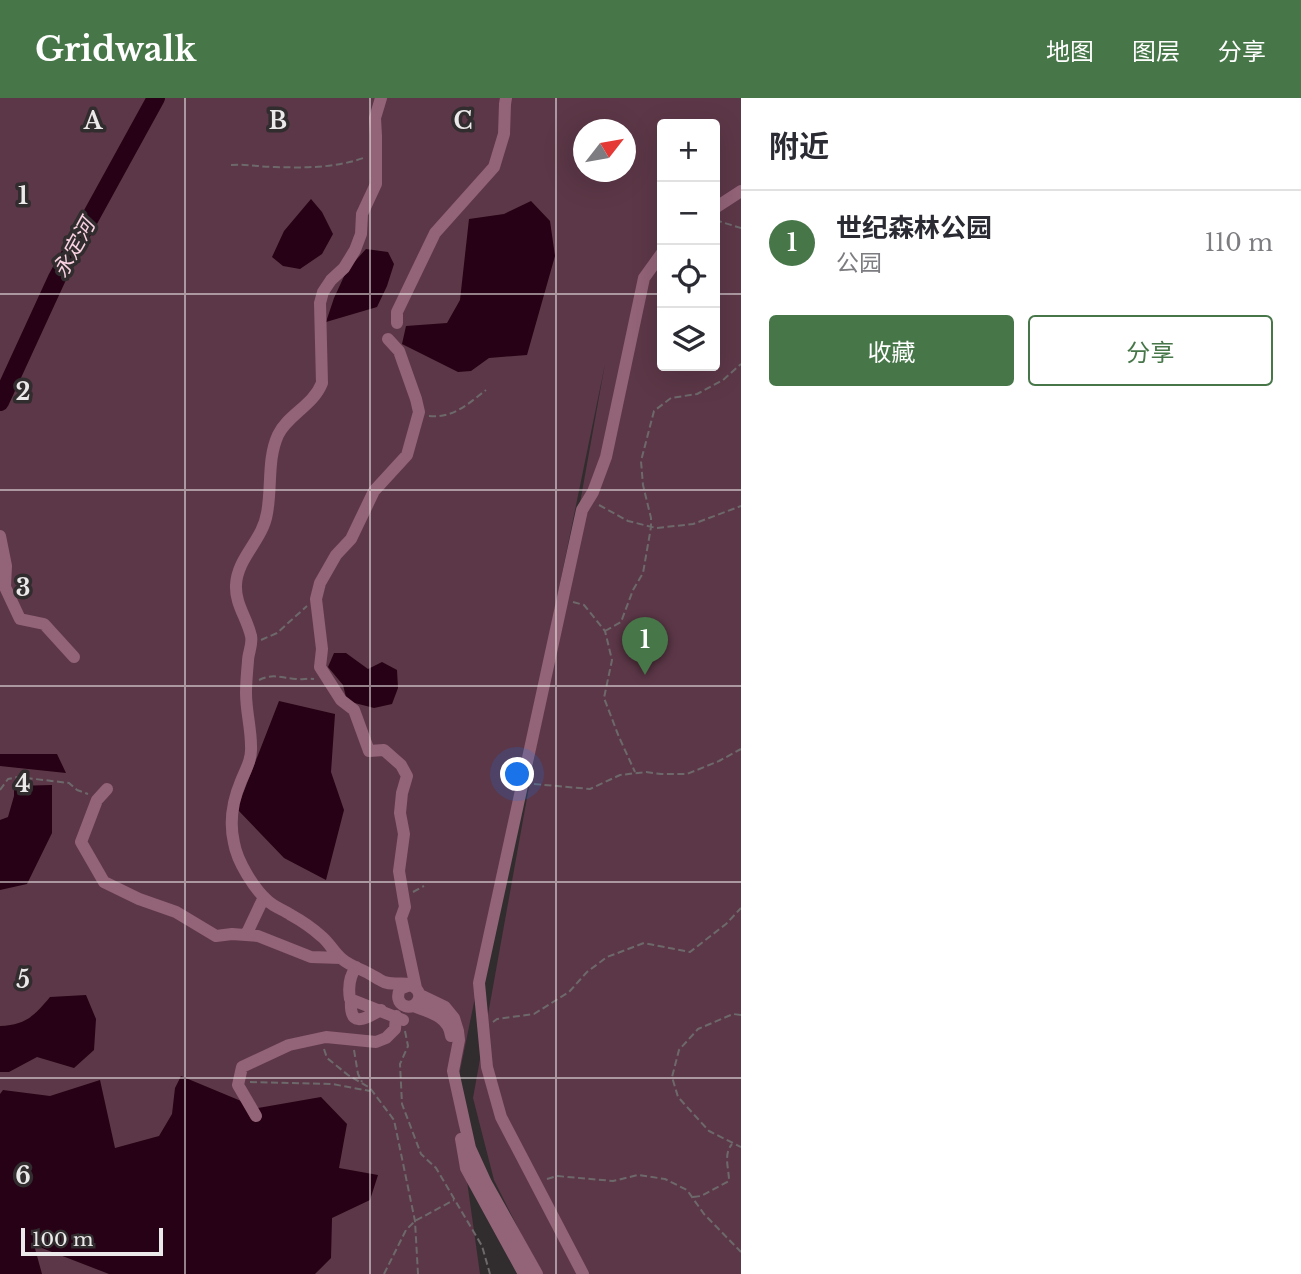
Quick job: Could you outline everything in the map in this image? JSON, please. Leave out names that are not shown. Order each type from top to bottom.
[{"type":"lane","points":[[381,98],[375,118],[376,184],[362,214],[355,250],[344,268],[323,292],[320,303],[322,383],[317,394],[279,433],[274,448],[267,517],[240,566],[236,586],[238,603],[252,638],[246,688],[252,747],[249,765],[233,807],[233,842],[241,866],[268,901],[324,937],[341,958],[384,982],[398,985],[404,983],[450,1028],[452,1041],[447,1062],[448,1080],[467,1168],[524,1274]]},
{"type":"lane","points":[[397,323],[397,312],[435,233],[494,166],[504,134],[506,98]]},
{"type":"lane","points":[[720,205],[741,191]]},
{"type":"lane","points":[[583,1274],[501,1117],[487,1067],[479,983],[582,510],[593,492],[606,457],[645,278],[657,260]]},
{"type":"lane","points":[[388,340],[399,351],[416,399],[418,415],[407,456],[374,491],[351,539],[336,555],[320,583],[317,596],[320,667],[341,700],[354,710],[369,751],[384,750],[401,765],[407,776],[400,813],[404,834],[399,871],[405,907],[401,918],[415,993]]},
{"type":"lane","points":[[0,536],[6,566],[5,587],[20,619],[44,624],[74,657]]},
{"type":"lane","points":[[103,793],[97,800],[81,842],[104,883],[176,912],[216,936],[258,936],[311,957],[341,958]]},
{"type":"lane","points":[[246,935],[264,897]]},
{"type":"lane","points":[[256,1116],[238,1085],[242,1067],[289,1045],[326,1037],[376,1042],[396,1029],[400,1018],[351,999],[349,981],[356,967]]},
{"type":"lane","points":[[415,993],[445,1007],[454,1018],[458,1040],[453,1070],[470,1149],[537,1274]]},
{"type":"path","points":[[231,164],[328,167],[365,157],[376,151]]},
{"type":"path","points":[[720,222],[741,228]]},
{"type":"path","points":[[605,631],[621,622],[633,590],[643,573],[651,519],[643,485],[641,461],[654,411],[671,398],[697,394],[723,380],[741,364]]},
{"type":"path","points":[[418,415],[435,417],[457,412],[486,390]]},
{"type":"path","points":[[589,499],[628,521],[656,528],[693,524],[741,506]]},
{"type":"path","points":[[251,645],[277,633],[317,596]]},
{"type":"path","points":[[563,599],[584,605],[605,631],[612,660],[604,698],[636,773]]},
{"type":"path","points":[[246,688],[269,675],[300,680],[327,680]]},
{"type":"path","points":[[523,783],[590,789],[620,775],[646,772],[687,774],[741,749]]},
{"type":"path","points":[[0,790],[8,779],[19,777],[69,783],[77,790],[103,793]]},
{"type":"path","points":[[483,1028],[497,1019],[534,1014],[569,992],[587,972],[607,957],[644,943],[690,952],[726,924],[741,908]]},
{"type":"path","points":[[741,1015],[733,1014],[698,1028],[678,1050],[672,1077],[678,1097],[709,1131],[741,1147]]},
{"type":"path","points":[[400,1018],[408,1046],[401,1064],[402,1104],[421,1154],[436,1168],[482,1246],[490,1274]]},
{"type":"path","points":[[323,1038],[327,1058],[372,1091],[394,1120],[415,1221],[418,1274]]},
{"type":"path","points":[[355,1039],[353,1055],[363,1084]]},
{"type":"path","points":[[239,1082],[332,1084],[372,1091]]},
{"type":"path","points":[[692,1197],[701,1196],[729,1181],[726,1156],[734,1143]]},
{"type":"path","points":[[536,1183],[557,1176],[613,1181],[638,1175],[665,1179],[687,1190],[704,1214],[741,1252]]},
{"type":"path","points":[[384,1274],[406,1230],[415,1221],[455,1200]]},
{"type":"shaded area","points":[[0,98],[741,98],[741,1274],[541,1274],[494,1180],[473,1098],[605,364],[455,1095],[480,1274],[0,1274]]},
{"type":"shaded area","points":[[311,199],[322,212],[333,234],[322,254],[300,269],[283,266],[272,257],[284,231]]},
{"type":"shaded area","points":[[531,201],[550,221],[555,256],[527,355],[489,358],[471,371],[458,372],[402,344],[406,326],[447,323],[460,300],[469,219],[504,214]]},
{"type":"shaded area","points":[[366,249],[388,252],[394,264],[377,307],[326,322],[347,270]]},
{"type":"shaded area","points":[[334,653],[346,653],[368,669],[382,662],[397,670],[398,688],[392,704],[374,708],[347,701],[343,685],[328,667]]},
{"type":"shaded area","points":[[279,701],[335,714],[331,772],[344,810],[326,880],[284,858],[237,809]]},
{"type":"shaded area","points":[[0,754],[57,754],[66,773],[0,766]]},
{"type":"shaded area","points":[[52,785],[52,833],[27,884],[0,890],[0,820],[8,817],[14,786]]},
{"type":"shaded area","points":[[86,995],[96,1019],[94,1050],[74,1068],[37,1057],[9,1072],[0,1072],[0,1026],[17,1024],[29,1018],[50,997]]},
{"type":"shaded area","points":[[181,1076],[258,1108],[321,1097],[347,1124],[339,1168],[378,1175],[370,1200],[332,1218],[331,1258],[315,1274],[109,1274],[34,1245],[42,1274],[0,1274],[0,1094],[3,1090],[50,1096],[100,1080],[115,1148],[159,1136],[172,1114],[175,1088]]},
{"type":"waterway","name":"永定河","points":[[0,402],[57,278],[156,98]]},
{"type":"place","name":"世纪森林公园","points":[[645,675]]}]
